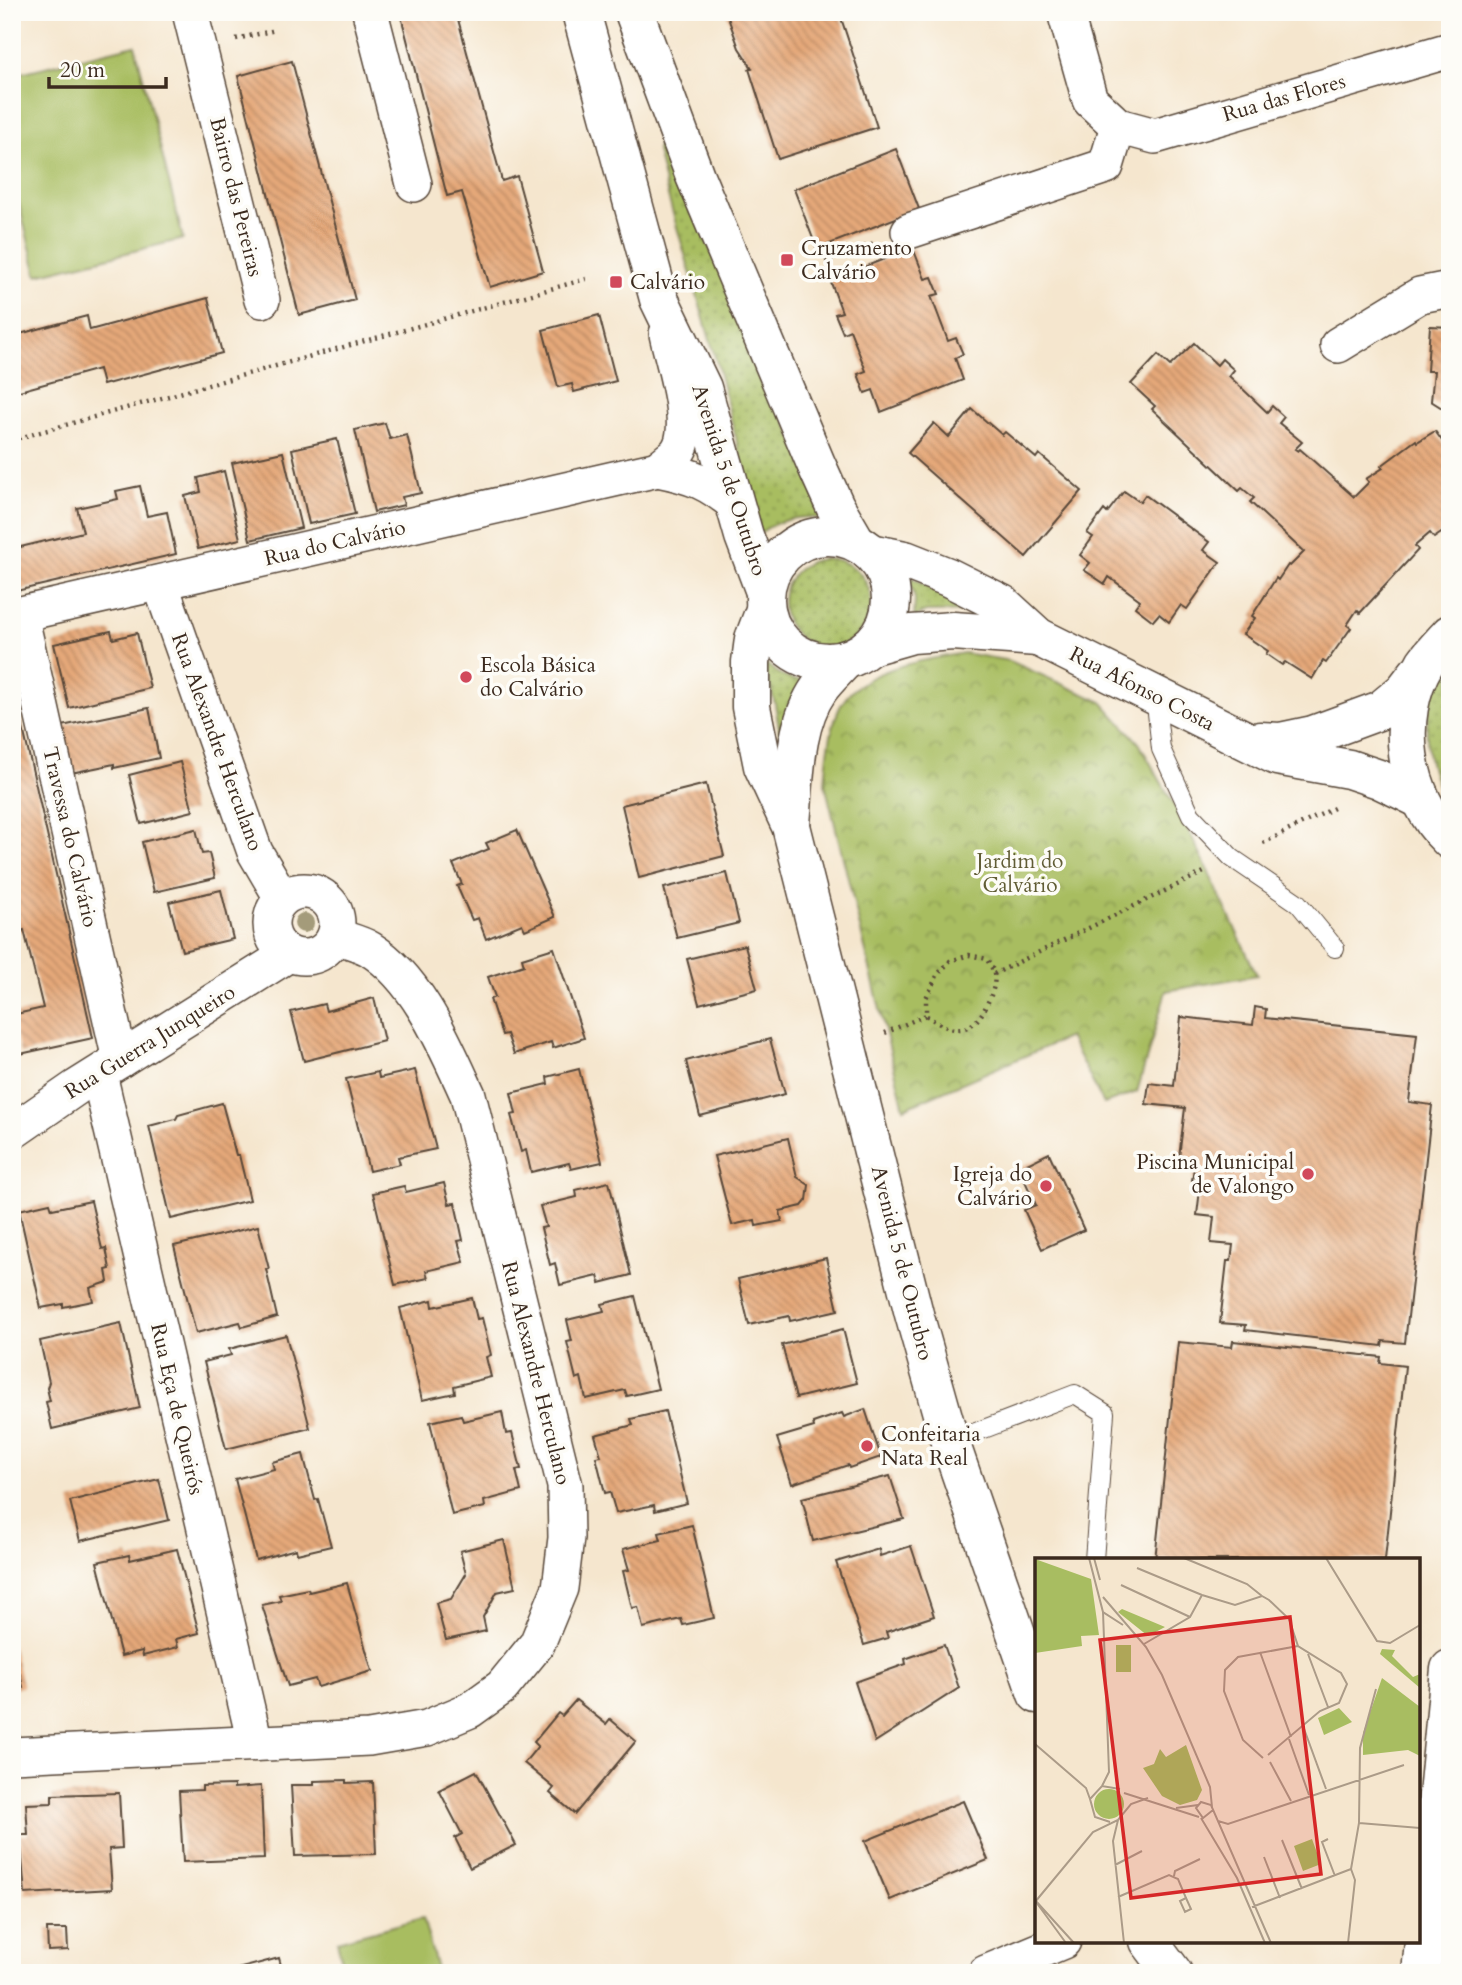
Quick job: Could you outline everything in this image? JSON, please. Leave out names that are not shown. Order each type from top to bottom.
[{"type":"main road","name":"Avenida 5 de Outubro","points":[[581,12],[659,299],[702,388],[765,600],[754,639],[751,662],[751,708],[763,766],[791,826],[911,1300],[950,1442],[1033,1674]]},
{"type":"main road","points":[[634,12],[671,116],[816,464],[835,506],[863,548]]},
{"type":"main road","points":[[615,133],[671,116]]},
{"type":"main road","points":[[821,536],[842,537],[863,548],[877,558],[887,577],[892,598],[889,618],[879,637],[857,653],[824,662],[803,657],[785,646],[772,630],[765,600],[771,569],[783,553],[801,541],[821,536]]},
{"type":"main road","name":"Rua Afonso Costa","points":[[863,548],[905,560],[1002,604],[1038,637],[1277,756],[1349,769],[1379,779],[1420,800]]},
{"type":"main road","name":"Rua Afonso Costa","points":[[857,653],[912,634],[953,632],[1038,637]]},
{"type":"main road","name":"Rua Afonso Costa","points":[[1246,741],[1280,741],[1313,735],[1381,710],[1404,691],[1450,634]]},
{"type":"main road","name":"Avenida 5 de Outubro","points":[[791,826],[796,766],[804,721],[818,690],[857,653]]},
{"type":"main road","points":[[1425,664],[1408,708],[1406,754],[1420,800],[1449,840]]},
{"type":"main road","points":[[1421,1973],[1450,1669]]},
{"type":"main road","points":[[1150,1943],[1173,1973]]},
{"type":"street","name":"Bairro das Pereiras","points":[[190,12],[262,300]]},
{"type":"street","points":[[370,12],[414,184]]},
{"type":"street","name":"Rua das Flores","points":[[1065,12],[1090,100],[1118,126],[1155,136],[1450,50]]},
{"type":"street","points":[[909,230],[1106,166],[1118,126]]},
{"type":"street","points":[[1338,345],[1420,295],[1450,289]]},
{"type":"street","points":[[658,469],[678,451],[685,429],[682,403],[659,299]]},
{"type":"street","name":"Rua do Calvário","points":[[16,615],[658,469],[688,475],[713,486],[736,505]]},
{"type":"street","name":"Rua Alexandre Herculano","points":[[160,583],[255,852],[282,898]]},
{"type":"street","name":"Travessa do Calvário","points":[[16,615],[109,1067]]},
{"type":"street","points":[[292,892],[314,892],[331,904],[336,914],[335,936],[329,945],[311,956],[289,954],[274,939],[271,929],[275,907],[282,898],[292,892]]},
{"type":"street","name":"Rua Alexandre Herculano","points":[[12,1755],[381,1736],[427,1728],[470,1710],[502,1687],[537,1644],[560,1588],[566,1538],[565,1486],[468,1095],[442,1038],[402,975],[369,949],[335,936]]},
{"type":"street","name":"Rua Guerra Junqueiro","points":[[12,1132],[109,1067],[289,954]]},
{"type":"street","name":"Rua Eça de Queirós","points":[[109,1067],[255,1743]]},
{"type":"street","points":[[986,1973],[1058,1943]]},
{"type":"lane","points":[[1155,695],[1161,749],[1191,815],[1232,858],[1298,903],[1335,948]]},
{"type":"lane","points":[[950,1442],[1075,1394],[1105,1413],[1094,1558]]},
{"type":"path","points":[[232,40],[276,30]]},
{"type":"path","points":[[825,261],[909,230]]},
{"type":"path","points":[[12,440],[586,279]]},
{"type":"path","points":[[995,974],[1347,802]]},
{"type":"path","points":[[969,955],[987,959],[995,974],[993,990],[979,1020],[966,1029],[950,1029],[926,1015],[926,998],[938,974],[950,961],[969,955]]},
{"type":"path","points":[[884,1033],[926,1015]]},
{"type":"green space","points":[[135,45],[183,239],[37,275],[12,176],[12,75]]},
{"type":"green space","points":[[664,144],[829,520],[793,518],[760,533],[718,367],[669,200],[657,151],[658,146]]},
{"type":"green space","points":[[827,559],[844,562],[858,572],[868,586],[871,603],[868,620],[858,634],[844,644],[827,647],[810,644],[796,634],[786,620],[783,603],[786,586],[796,572],[810,562]]},
{"type":"green space","points":[[909,577],[981,611],[926,612],[914,617],[915,599]]},
{"type":"green space","name":"Jardim do Calvário","points":[[964,653],[1010,661],[1102,702],[1139,743],[1191,835],[1257,975],[1166,991],[1137,1092],[1104,1104],[1069,1037],[904,1108],[825,784],[828,756],[839,709],[848,695],[861,684],[894,668]]},
{"type":"green space","points":[[763,661],[784,677],[809,681],[782,746],[775,704]]},
{"type":"green space","points":[[1450,661],[1450,806],[1431,767],[1427,724],[1432,695]]},
{"type":"green space","points":[[423,1918],[438,1973],[345,1973],[337,1941]]},
{"type":"building","points":[[400,12],[456,12],[502,181],[517,176],[543,271],[490,287],[462,192],[447,196]]},
{"type":"building","points":[[726,12],[839,12],[877,127],[778,159],[749,69],[752,68],[739,48]]},
{"type":"building","points":[[292,61],[355,300],[299,315],[238,76]]},
{"type":"building","points":[[896,149],[919,209],[817,249],[794,189]]},
{"type":"building","points":[[913,248],[925,279],[932,277],[939,294],[931,296],[948,341],[956,338],[963,354],[955,358],[963,380],[881,412],[873,390],[865,393],[858,374],[866,371],[850,330],[843,333],[835,314],[842,312],[830,280]]},
{"type":"building","points":[[208,298],[222,353],[103,385],[99,369],[12,393],[12,336],[87,316],[90,330]]},
{"type":"building","points":[[599,315],[616,381],[574,392],[572,384],[558,387],[543,330]]},
{"type":"building","points":[[1430,326],[1450,327],[1450,413],[1431,401],[1434,371],[1427,371]]},
{"type":"building","points":[[1194,343],[1217,365],[1222,359],[1234,370],[1229,376],[1267,412],[1272,406],[1284,417],[1279,423],[1302,442],[1295,449],[1300,449],[1354,497],[1369,482],[1366,479],[1383,468],[1381,466],[1416,440],[1417,442],[1435,431],[1450,452],[1450,527],[1434,538],[1430,533],[1415,546],[1418,550],[1360,613],[1357,610],[1347,625],[1351,628],[1326,663],[1323,661],[1312,679],[1285,662],[1282,665],[1266,654],[1268,651],[1243,634],[1255,618],[1252,616],[1276,578],[1278,580],[1288,565],[1304,552],[1250,502],[1254,498],[1242,488],[1239,491],[1152,409],[1155,406],[1131,384],[1158,355],[1170,366]]},
{"type":"building","points":[[972,409],[1002,435],[1005,432],[1036,458],[1039,454],[1082,491],[1026,557],[908,453],[934,423],[949,437]]},
{"type":"building","points":[[385,423],[390,439],[407,435],[421,493],[402,497],[404,505],[374,512],[355,430]]},
{"type":"building","points":[[337,439],[355,514],[309,524],[292,449]]},
{"type":"building","points":[[283,452],[301,528],[250,540],[232,463]]},
{"type":"building","points":[[224,471],[240,539],[198,549],[185,496],[201,492],[198,478]]},
{"type":"building","points":[[140,486],[147,516],[167,512],[176,554],[12,592],[12,549],[83,532],[77,508],[118,499],[116,491]]},
{"type":"building","points":[[1124,491],[1140,502],[1145,495],[1209,542],[1203,550],[1220,562],[1187,609],[1181,605],[1169,622],[1159,614],[1153,621],[1135,607],[1140,600],[1109,577],[1105,584],[1084,570],[1090,563],[1080,555],[1093,537],[1087,533],[1104,510],[1107,513]]},
{"type":"building","points":[[111,631],[113,639],[137,633],[150,688],[69,708],[54,644]]},
{"type":"building","points":[[13,684],[93,1038],[20,1054],[12,1015],[43,1008],[24,930],[12,933],[12,891],[15,891],[12,879]]},
{"type":"building","points":[[149,708],[159,758],[114,768],[114,764],[71,773],[62,726]]},
{"type":"building","points":[[180,762],[193,811],[141,824],[129,775]]},
{"type":"building","points":[[706,784],[724,856],[639,878],[622,805]]},
{"type":"building","points":[[196,829],[202,854],[209,853],[215,878],[154,892],[142,842]]},
{"type":"building","points":[[517,830],[555,917],[525,930],[522,924],[486,939],[478,918],[472,920],[457,886],[462,884],[453,864],[489,849],[486,843]]},
{"type":"building","points":[[727,873],[739,923],[677,938],[664,888]]},
{"type":"building","points":[[221,890],[233,939],[182,951],[169,902]]},
{"type":"building","points":[[745,945],[757,989],[699,1004],[687,959]]},
{"type":"building","points":[[554,948],[584,1038],[553,1048],[551,1042],[514,1054],[507,1034],[502,1035],[490,999],[495,997],[488,977],[524,965],[522,958]]},
{"type":"building","points":[[374,998],[384,1041],[304,1061],[291,1012],[324,1004],[326,1011]]},
{"type":"building","name":"Piscina Municipal de Valongo","points":[[1255,1007],[1266,1009],[1265,1018],[1417,1034],[1409,1102],[1432,1105],[1405,1343],[1383,1341],[1382,1346],[1245,1330],[1246,1325],[1220,1323],[1227,1261],[1231,1261],[1233,1245],[1211,1243],[1214,1217],[1197,1215],[1201,1181],[1192,1180],[1194,1168],[1178,1166],[1185,1108],[1146,1104],[1149,1083],[1174,1086],[1181,1017],[1253,1025]]},
{"type":"building","points":[[770,1039],[785,1094],[700,1116],[686,1061]]},
{"type":"building","points":[[579,1069],[602,1162],[571,1169],[569,1163],[531,1172],[526,1150],[521,1152],[511,1115],[516,1114],[511,1093],[548,1084],[547,1077]]},
{"type":"building","points":[[415,1070],[436,1149],[398,1157],[400,1164],[369,1171],[346,1079],[378,1072],[379,1078]]},
{"type":"building","points":[[222,1103],[250,1200],[171,1219],[149,1126]]},
{"type":"building","points":[[788,1138],[797,1177],[809,1185],[807,1200],[802,1206],[780,1211],[782,1221],[756,1226],[755,1220],[732,1225],[714,1156]]},
{"type":"building","name":"Igreja do Calvário","points":[[1049,1153],[1084,1230],[1042,1249],[1024,1210],[1036,1205],[1019,1168]]},
{"type":"building","points":[[609,1182],[631,1275],[600,1283],[598,1276],[560,1285],[555,1263],[550,1265],[541,1228],[546,1227],[540,1206],[577,1197],[576,1190]]},
{"type":"building","points":[[444,1183],[449,1204],[455,1203],[463,1240],[458,1241],[464,1262],[426,1271],[428,1278],[395,1285],[373,1193],[404,1186],[406,1192]]},
{"type":"building","points":[[91,1201],[102,1249],[106,1248],[110,1269],[106,1270],[108,1282],[90,1288],[93,1301],[41,1308],[19,1210],[50,1203],[52,1209]]},
{"type":"building","points":[[258,1226],[277,1317],[242,1327],[240,1322],[196,1333],[174,1246]]},
{"type":"building","points":[[826,1258],[838,1310],[790,1321],[789,1316],[749,1325],[738,1279]]},
{"type":"building","points":[[635,1296],[658,1389],[627,1396],[625,1390],[586,1399],[581,1377],[576,1379],[567,1342],[572,1341],[567,1320],[604,1311],[602,1304]]},
{"type":"building","points":[[472,1298],[477,1319],[482,1318],[491,1355],[486,1357],[491,1377],[454,1386],[455,1393],[422,1400],[400,1308],[432,1300],[433,1307]]},
{"type":"building","points":[[121,1323],[140,1408],[52,1429],[46,1402],[50,1401],[47,1388],[49,1382],[40,1341]]},
{"type":"building","points":[[843,1329],[857,1383],[796,1398],[782,1345]]},
{"type":"building","points":[[286,1335],[310,1428],[226,1449],[204,1362],[231,1355],[229,1349]]},
{"type":"building","points":[[1233,1341],[1381,1357],[1380,1363],[1405,1366],[1385,1558],[1155,1558],[1178,1342],[1232,1347]]},
{"type":"building","points":[[865,1409],[881,1457],[792,1484],[777,1438],[814,1427],[813,1423],[842,1413],[844,1417]]},
{"type":"building","points":[[665,1411],[687,1503],[655,1511],[654,1505],[616,1513],[610,1492],[605,1493],[596,1457],[601,1456],[595,1435],[633,1425],[631,1419]]},
{"type":"building","points":[[502,1412],[506,1434],[512,1433],[521,1469],[516,1470],[521,1491],[484,1501],[485,1507],[452,1515],[430,1422],[461,1415],[463,1421]]},
{"type":"building","points":[[303,1454],[331,1546],[297,1554],[296,1549],[256,1560],[235,1479],[274,1469],[272,1462]]},
{"type":"building","points":[[890,1476],[904,1519],[813,1541],[802,1498]]},
{"type":"building","points":[[159,1479],[169,1520],[80,1541],[70,1501]]},
{"type":"building","points":[[692,1525],[714,1618],[683,1625],[681,1619],[643,1628],[638,1607],[632,1608],[623,1571],[629,1570],[623,1549],[661,1540],[659,1533]]},
{"type":"building","points":[[504,1540],[515,1588],[497,1592],[483,1617],[486,1631],[446,1640],[436,1603],[451,1599],[466,1574],[460,1551]]},
{"type":"building","points":[[911,1546],[934,1616],[886,1632],[888,1638],[864,1645],[836,1562],[879,1549],[880,1556]]},
{"type":"building","points":[[177,1549],[199,1633],[176,1639],[178,1647],[143,1656],[142,1651],[121,1656],[97,1562],[129,1555],[130,1560]]},
{"type":"building","points":[[347,1583],[372,1671],[318,1687],[315,1679],[288,1686],[262,1605],[281,1601],[279,1595],[308,1589],[309,1592]]},
{"type":"building","points":[[12,1644],[23,1687],[12,1689]]},
{"type":"building","points":[[944,1645],[959,1688],[875,1742],[855,1682],[906,1664],[905,1659]]},
{"type":"building","points":[[576,1700],[606,1724],[610,1719],[636,1741],[575,1814],[550,1793],[554,1788],[524,1763],[538,1746],[534,1742],[558,1713],[562,1716]]},
{"type":"building","points":[[476,1771],[516,1845],[470,1868],[455,1838],[462,1834],[439,1790]]},
{"type":"building","points":[[346,1780],[346,1783],[373,1782],[376,1854],[295,1856],[291,1785]]},
{"type":"building","points":[[234,1785],[234,1788],[261,1786],[264,1859],[183,1862],[179,1791],[202,1790],[202,1786]]},
{"type":"building","points":[[119,1793],[122,1848],[109,1849],[112,1889],[25,1894],[20,1835],[28,1835],[26,1804],[52,1803],[52,1795]]},
{"type":"building","points":[[963,1801],[988,1860],[890,1900],[865,1841]]},
{"type":"building","points":[[47,1929],[67,1929],[68,1950],[48,1951]]},
{"type":"building","points":[[279,1958],[283,1973],[226,1973],[226,1972]]},
{"type":"place","name":"Cruzamento Calvário","points":[[787,260]]},
{"type":"place","name":"Calvário","points":[[616,282]]},
{"type":"place","name":"Escola Básica do Calvário","points":[[466,677]]},
{"type":"place","name":"Piscina Municipal de Valongo","points":[[1308,1174]]},
{"type":"place","name":"Igreja do Calvário","points":[[1046,1186]]},
{"type":"place","name":"Confeitaria Nata Real","points":[[867,1446]]}]
